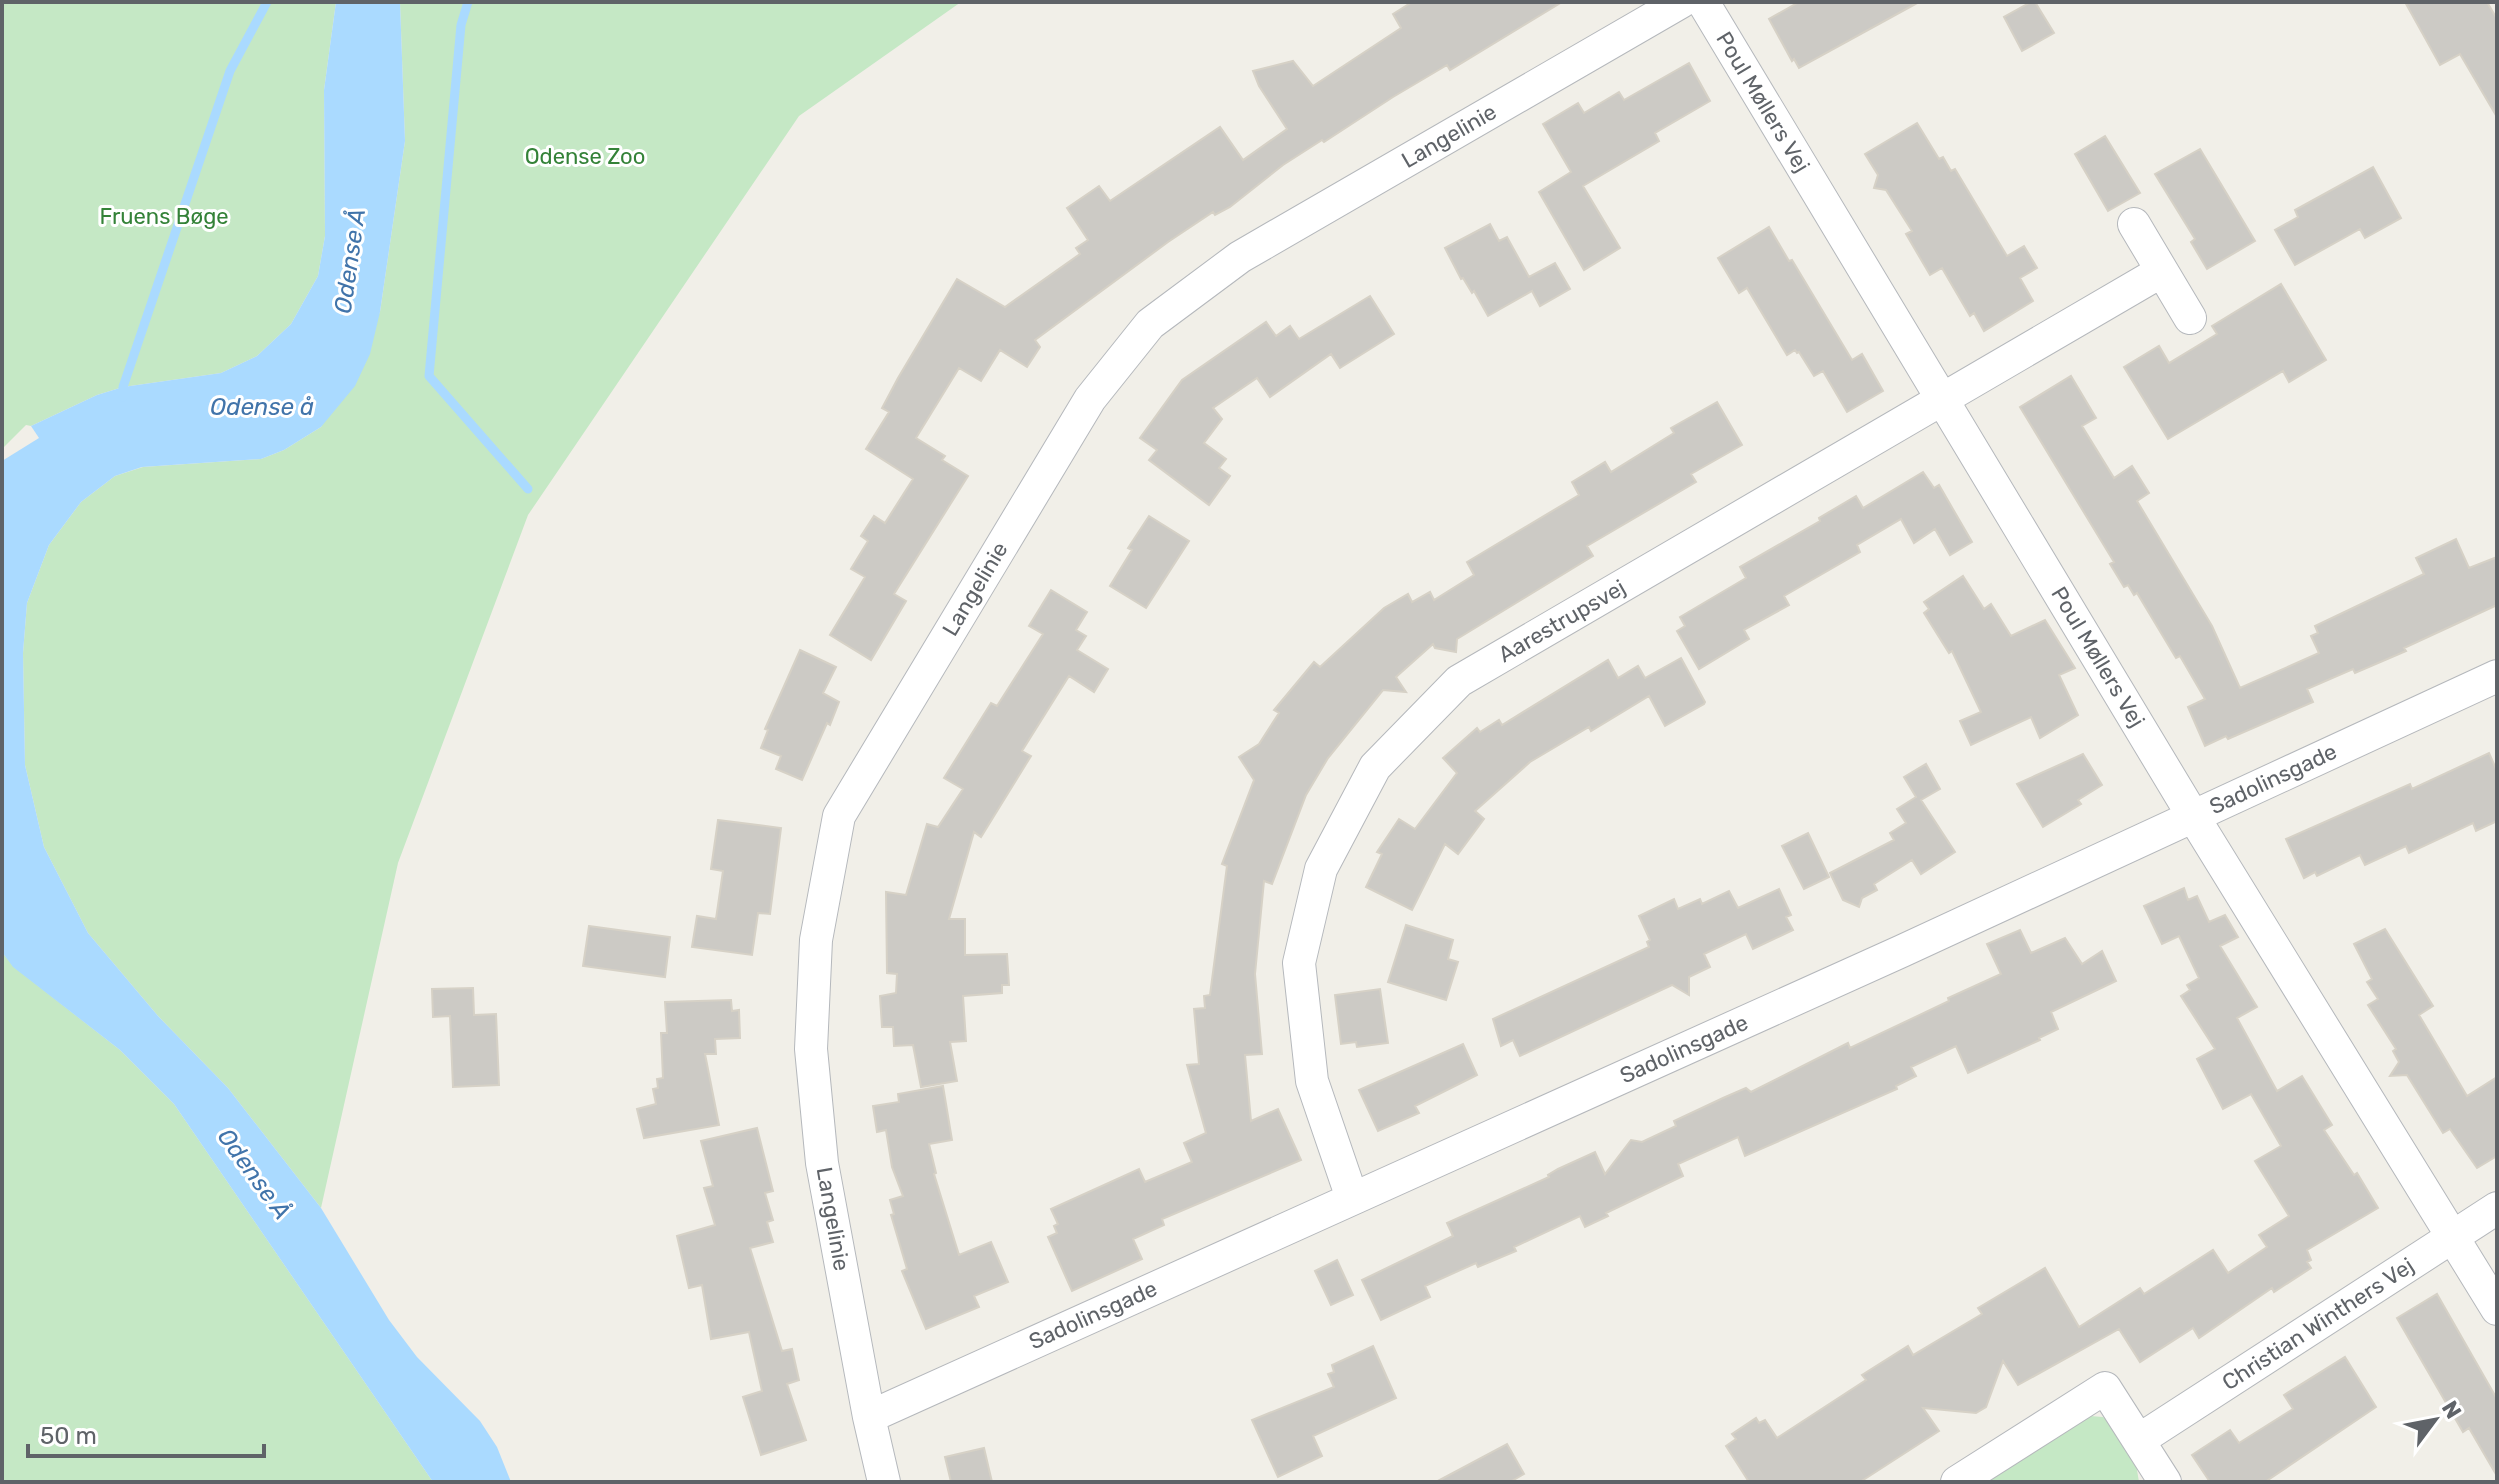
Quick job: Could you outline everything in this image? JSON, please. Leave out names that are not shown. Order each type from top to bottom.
[{"type":"street","name":"Langelinie","points":[[884,1482],[822,1163],[811,1049],[816,940],[839,816],[1090,399],[1150,324],[1240,257],[1681,2]]},
{"type":"street","name":"Poul Møllers Vej","points":[[1703,2],[2193,816],[2497,1309]]},
{"type":"street","points":[[2134,224],[2190,318]]},
{"type":"street","name":"Aarestrupsvej","points":[[1352,1198],[1312,1081],[1299,963],[1321,869],[1375,767],[1459,681],[2162,271]]},
{"type":"street","name":"Sadolinsgade","points":[[869,1417],[1888,957],[2497,676]]},
{"type":"street","name":"Christian Winthers Vej","points":[[2139,1440],[2497,1208]]},
{"type":"street","points":[[1957,1482],[2105,1388],[2165,1482]]},
{"type":"green space","name":"Fruens Bøge","points":[[2,2],[336,2],[324,90],[325,236],[318,276],[291,324],[257,356],[221,373],[123,387],[97,395],[31,426],[2,454]]},
{"type":"green space","name":"Odense Zoo","points":[[400,2],[961,2],[799,116],[528,515],[398,863],[321,1208],[228,1088],[158,1016],[88,933],[44,847],[25,765],[23,653],[27,603],[49,545],[81,502],[115,476],[143,467],[261,459],[284,450],[321,427],[380,312],[405,141]]},
{"type":"green space","points":[[2,952],[14,967],[120,1050],[174,1104],[433,1482],[2,1482]]},
{"type":"green space","points":[[2090,1416],[2103,1417],[2109,1422],[2136,1464],[2139,1482],[1987,1482]]},
{"type":"water","name":"Odense å","points":[[336,2],[400,2],[405,141],[380,312],[370,354],[355,386],[321,427],[284,450],[261,459],[142,467],[115,476],[81,502],[49,545],[27,603],[23,653],[25,765],[44,847],[88,933],[158,1016],[228,1088],[321,1208],[389,1320],[417,1357],[480,1421],[497,1447],[511,1482],[433,1482],[174,1104],[120,1050],[13,967],[2,952],[2,454],[31,426],[97,395],[123,387],[221,373],[257,356],[291,324],[318,276],[325,236],[324,90]]},
{"type":"pier","points":[[26,425],[31,426],[39,438],[2,461],[2,449]]},
{"type":"building","points":[[1412,2],[1562,2],[1450,70],[1447,65],[1324,142],[1322,140],[1283,165],[1230,207],[1215,215],[1213,212],[1168,242],[1035,340],[1040,347],[1027,367],[1000,350],[981,381],[959,368],[916,438],[945,456],[942,460],[968,476],[894,594],[906,601],[871,660],[830,635],[865,577],[851,569],[868,541],[861,536],[874,516],[885,523],[913,479],[866,449],[889,412],[882,408],[898,378],[957,279],[1005,307],[1080,254],[1076,248],[1088,240],[1067,208],[1099,186],[1110,201],[1220,127],[1243,160],[1287,129],[1259,86],[1253,71],[1293,61],[1313,86],[1401,28],[1393,14]]},
{"type":"building","points":[[1799,2],[1919,2],[1799,68],[1769,19]]},
{"type":"building","points":[[2035,2],[2054,33],[2022,51],[2004,17]]},
{"type":"building","points":[[2405,2],[2487,2],[2497,19],[2497,117],[2460,54],[2440,65]]},
{"type":"building","points":[[1689,63],[1710,101],[1655,133],[1659,141],[1583,186],[1620,248],[1584,270],[1539,192],[1571,172],[1543,124],[1578,103],[1584,113],[1619,92],[1624,100]]},
{"type":"building","points":[[1917,123],[1939,159],[1943,157],[1951,171],[1955,169],[2007,256],[2024,246],[2037,268],[2020,278],[2033,301],[1984,331],[1974,313],[1970,316],[1942,268],[1930,275],[1906,234],[1912,231],[1886,190],[1874,188],[1878,175],[1865,154]]},
{"type":"building","points":[[2105,136],[2140,193],[2108,211],[2075,154]]},
{"type":"building","points":[[2200,149],[2255,241],[2207,269],[2191,242],[2195,239],[2155,174]]},
{"type":"building","points":[[2373,167],[2401,218],[2365,238],[2360,229],[2295,265],[2275,230],[2298,217],[2295,210]]},
{"type":"building","points":[[1490,224],[1499,241],[1507,237],[1529,277],[1555,263],[1570,289],[1540,306],[1532,291],[1488,316],[1474,291],[1472,293],[1461,279],[1445,248]]},
{"type":"building","points":[[1769,227],[1852,360],[1862,354],[1883,391],[1847,412],[1823,371],[1814,376],[1799,352],[1795,350],[1787,355],[1747,288],[1739,293],[1718,258]]},
{"type":"building","points":[[2281,284],[2326,360],[2289,382],[2283,371],[2168,439],[2124,367],[2159,346],[2169,363],[2217,334],[2212,326]]},
{"type":"building","points":[[1370,296],[1394,334],[1340,368],[1331,354],[1270,397],[1257,378],[1213,408],[1222,419],[1204,443],[1226,459],[1219,468],[1230,476],[1209,505],[1149,460],[1157,450],[1140,438],[1182,380],[1266,322],[1276,336],[1290,326],[1299,339]]},
{"type":"building","points":[[2071,376],[2096,418],[2082,426],[2114,478],[2132,466],[2149,493],[2137,501],[2212,626],[2240,688],[2319,653],[2311,636],[2318,633],[2315,626],[2424,574],[2416,558],[2456,539],[2469,568],[2497,557],[2497,605],[2404,648],[2406,651],[2307,689],[2313,702],[2205,746],[2188,707],[2205,699],[2137,593],[2134,595],[2128,585],[2124,587],[2110,564],[2114,562],[2020,407]]},
{"type":"building","points":[[1717,402],[1742,445],[1691,474],[1696,482],[1587,546],[1593,556],[1457,639],[1456,652],[1435,648],[1433,644],[1396,677],[1406,692],[1383,690],[1328,758],[1306,795],[1272,884],[1264,881],[1255,974],[1262,1054],[1245,1055],[1251,1121],[1278,1109],[1301,1160],[1162,1219],[1164,1225],[1133,1239],[1142,1259],[1072,1291],[1048,1237],[1057,1233],[1054,1226],[1058,1224],[1051,1209],[1139,1169],[1145,1182],[1192,1162],[1184,1143],[1206,1133],[1187,1065],[1199,1064],[1194,1009],[1205,1008],[1204,996],[1210,995],[1227,866],[1222,864],[1254,780],[1239,757],[1259,744],[1279,713],[1274,710],[1314,662],[1320,667],[1384,608],[1408,594],[1412,602],[1430,592],[1434,600],[1474,575],[1467,562],[1579,495],[1572,482],[1605,462],[1611,472],[1674,433],[1671,428]]},
{"type":"building","points":[[1923,472],[1934,488],[1939,485],[1972,542],[1950,555],[1935,529],[1914,543],[1901,519],[1857,545],[1860,552],[1784,596],[1789,605],[1744,630],[1749,639],[1699,669],[1677,631],[1685,626],[1680,617],[1746,578],[1740,567],[1820,521],[1819,518],[1856,496],[1863,508]]},
{"type":"building","points":[[1149,516],[1189,541],[1146,608],[1110,586],[1132,550],[1128,548]]},
{"type":"building","points":[[1963,576],[1984,609],[1991,604],[2011,636],[2045,620],[2075,668],[2059,675],[2078,715],[2040,738],[2031,717],[1971,745],[1960,721],[1981,712],[1952,651],[1949,653],[1924,613],[1929,609],[1924,602]]},
{"type":"building","points":[[1051,590],[1087,612],[1076,630],[1086,636],[1077,650],[1108,669],[1094,692],[1069,676],[1022,751],[1031,756],[981,837],[974,832],[949,919],[965,919],[965,955],[1007,954],[1009,985],[1002,985],[1002,993],[963,996],[966,1041],[950,1042],[957,1081],[921,1087],[913,1045],[894,1046],[893,1027],[882,1027],[880,996],[896,993],[897,974],[887,973],[886,892],[906,895],[927,824],[938,827],[963,789],[944,778],[991,703],[997,706],[1043,634],[1029,626]]},
{"type":"building","points":[[800,650],[836,667],[823,693],[839,702],[802,780],[776,769],[781,756],[761,748],[768,730],[765,729]]},
{"type":"building","points":[[1681,658],[1704,704],[1665,726],[1649,696],[1591,731],[1589,727],[1530,762],[1475,811],[1484,819],[1458,854],[1445,844],[1412,910],[1366,887],[1382,854],[1377,852],[1399,819],[1415,829],[1457,773],[1443,758],[1477,728],[1480,732],[1499,720],[1502,725],[1608,660],[1618,678],[1638,666],[1645,678]]},
{"type":"building","points":[[2489,753],[2497,771],[2497,821],[2476,831],[2473,823],[2409,853],[2406,846],[2365,865],[2360,855],[2317,876],[2315,872],[2304,878],[2286,839],[2410,784],[2412,789]]},
{"type":"building","points":[[2083,754],[2102,785],[2078,800],[2081,804],[2043,827],[2017,784]]},
{"type":"building","points":[[1926,764],[1940,789],[1921,800],[1955,852],[1921,874],[1912,860],[1874,884],[1877,890],[1862,898],[1859,907],[1843,900],[1830,873],[1894,840],[1890,833],[1906,823],[1897,809],[1916,797],[1904,777]]},
{"type":"building","points":[[718,820],[781,828],[770,914],[758,913],[752,955],[692,947],[697,916],[716,919],[723,871],[711,869]]},
{"type":"building","points":[[1808,833],[1829,877],[1804,889],[1782,846]]},
{"type":"building","points":[[2184,888],[2188,900],[2197,896],[2209,922],[2225,915],[2238,937],[2220,946],[2257,1007],[2237,1018],[2277,1091],[2302,1076],[2332,1125],[2324,1130],[2354,1175],[2357,1173],[2378,1208],[2307,1250],[2311,1260],[2307,1262],[2311,1268],[2274,1292],[2272,1288],[2199,1338],[2193,1328],[2140,1362],[2119,1329],[2018,1385],[2003,1361],[1986,1407],[1976,1413],[1923,1408],[1939,1431],[1860,1482],[1749,1482],[1726,1446],[1736,1439],[1732,1434],[1756,1418],[1759,1423],[1765,1420],[1777,1438],[1866,1380],[1862,1375],[1908,1346],[1913,1355],[1982,1314],[1978,1308],[2045,1268],[2079,1327],[2140,1288],[2144,1294],[2213,1250],[2228,1273],[2267,1247],[2259,1235],[2289,1216],[2255,1161],[2281,1146],[2251,1094],[2223,1109],[2197,1059],[2215,1049],[2181,996],[2190,990],[2187,985],[2199,978],[2179,936],[2162,944],[2144,906]]},
{"type":"building","points":[[1779,889],[1791,915],[1786,917],[1793,930],[1753,949],[1746,934],[1704,954],[1710,967],[1689,977],[1689,995],[1672,985],[1520,1056],[1513,1040],[1501,1046],[1493,1019],[1649,947],[1647,942],[1650,940],[1639,916],[1674,899],[1678,909],[1700,899],[1702,904],[1729,891],[1738,908]]},
{"type":"building","points":[[1406,925],[1453,940],[1448,959],[1458,962],[1446,1000],[1388,982]]},
{"type":"building","points":[[589,926],[670,937],[665,977],[583,966]]},
{"type":"building","points":[[2385,929],[2433,1006],[2419,1015],[2467,1096],[2497,1077],[2497,1156],[2477,1168],[2450,1129],[2443,1133],[2407,1075],[2390,1076],[2399,1062],[2393,1051],[2396,1049],[2368,1005],[2378,999],[2367,982],[2372,979],[2354,944]]},
{"type":"building","points":[[2020,930],[2031,953],[2065,938],[2082,964],[2102,951],[2116,981],[2051,1012],[2058,1029],[2040,1040],[1968,1073],[1956,1046],[1911,1067],[1916,1076],[1896,1086],[1897,1089],[1745,1156],[1738,1137],[1678,1164],[1683,1176],[1606,1213],[1608,1216],[1585,1227],[1580,1216],[1514,1247],[1516,1251],[1478,1267],[1476,1263],[1425,1286],[1430,1297],[1381,1320],[1362,1280],[1453,1236],[1447,1223],[1549,1177],[1558,1169],[1595,1152],[1605,1174],[1631,1140],[1642,1142],[1676,1126],[1674,1121],[1723,1098],[1746,1088],[1751,1092],[1848,1043],[1850,1048],[1949,1001],[1948,998],[2001,974],[1987,944]]},
{"type":"building","points":[[473,988],[474,1015],[496,1014],[499,1085],[453,1087],[450,1016],[433,1017],[432,989]]},
{"type":"building","points":[[1380,989],[1388,1043],[1357,1047],[1356,1042],[1341,1044],[1335,995]]},
{"type":"building","points":[[731,1000],[732,1011],[739,1010],[740,1038],[715,1039],[716,1054],[705,1054],[719,1125],[644,1138],[637,1109],[656,1104],[653,1089],[658,1088],[657,1079],[663,1078],[661,1033],[667,1033],[665,1002]]},
{"type":"building","points":[[1463,1044],[1477,1075],[1415,1106],[1419,1113],[1378,1131],[1359,1090]]},
{"type":"building","points":[[943,1086],[952,1140],[929,1144],[934,1174],[959,1255],[991,1242],[1008,1282],[974,1296],[979,1307],[926,1329],[902,1271],[907,1269],[891,1215],[894,1214],[890,1200],[903,1196],[892,1167],[886,1130],[877,1132],[873,1106],[899,1102],[898,1094]]},
{"type":"building","points":[[757,1128],[773,1191],[765,1193],[773,1220],[767,1222],[773,1242],[750,1248],[782,1351],[792,1349],[799,1380],[787,1384],[806,1440],[761,1455],[743,1397],[762,1391],[749,1332],[711,1339],[702,1285],[689,1288],[677,1236],[715,1225],[704,1188],[713,1186],[701,1141]]},
{"type":"building","points":[[1337,1260],[1353,1295],[1331,1305],[1315,1271]]},
{"type":"building","points":[[2437,1294],[2497,1399],[2497,1476],[2469,1428],[2463,1432],[2397,1318]]},
{"type":"building","points":[[1373,1346],[1396,1398],[1313,1436],[1322,1456],[1278,1477],[1252,1420],[1334,1387],[1328,1374],[1334,1372],[1332,1365]]},
{"type":"building","points":[[2345,1357],[2376,1407],[2265,1482],[2210,1482],[2192,1455],[2230,1430],[2239,1443],[2293,1409],[2284,1395]]},
{"type":"building","points":[[1507,1444],[1524,1474],[1510,1482],[1436,1482]]},
{"type":"building","points":[[984,1448],[992,1482],[951,1482],[945,1457]]},
{"type":"waterway","points":[[123,397],[123,387],[230,71],[267,2]]},
{"type":"waterway","points":[[468,2],[461,25],[429,376],[528,489]]},
{"type":"water label","name":"Odense Å","points":[[350,261]]},
{"type":"water label","name":"Odense Å","points":[[254,1174]]}]
